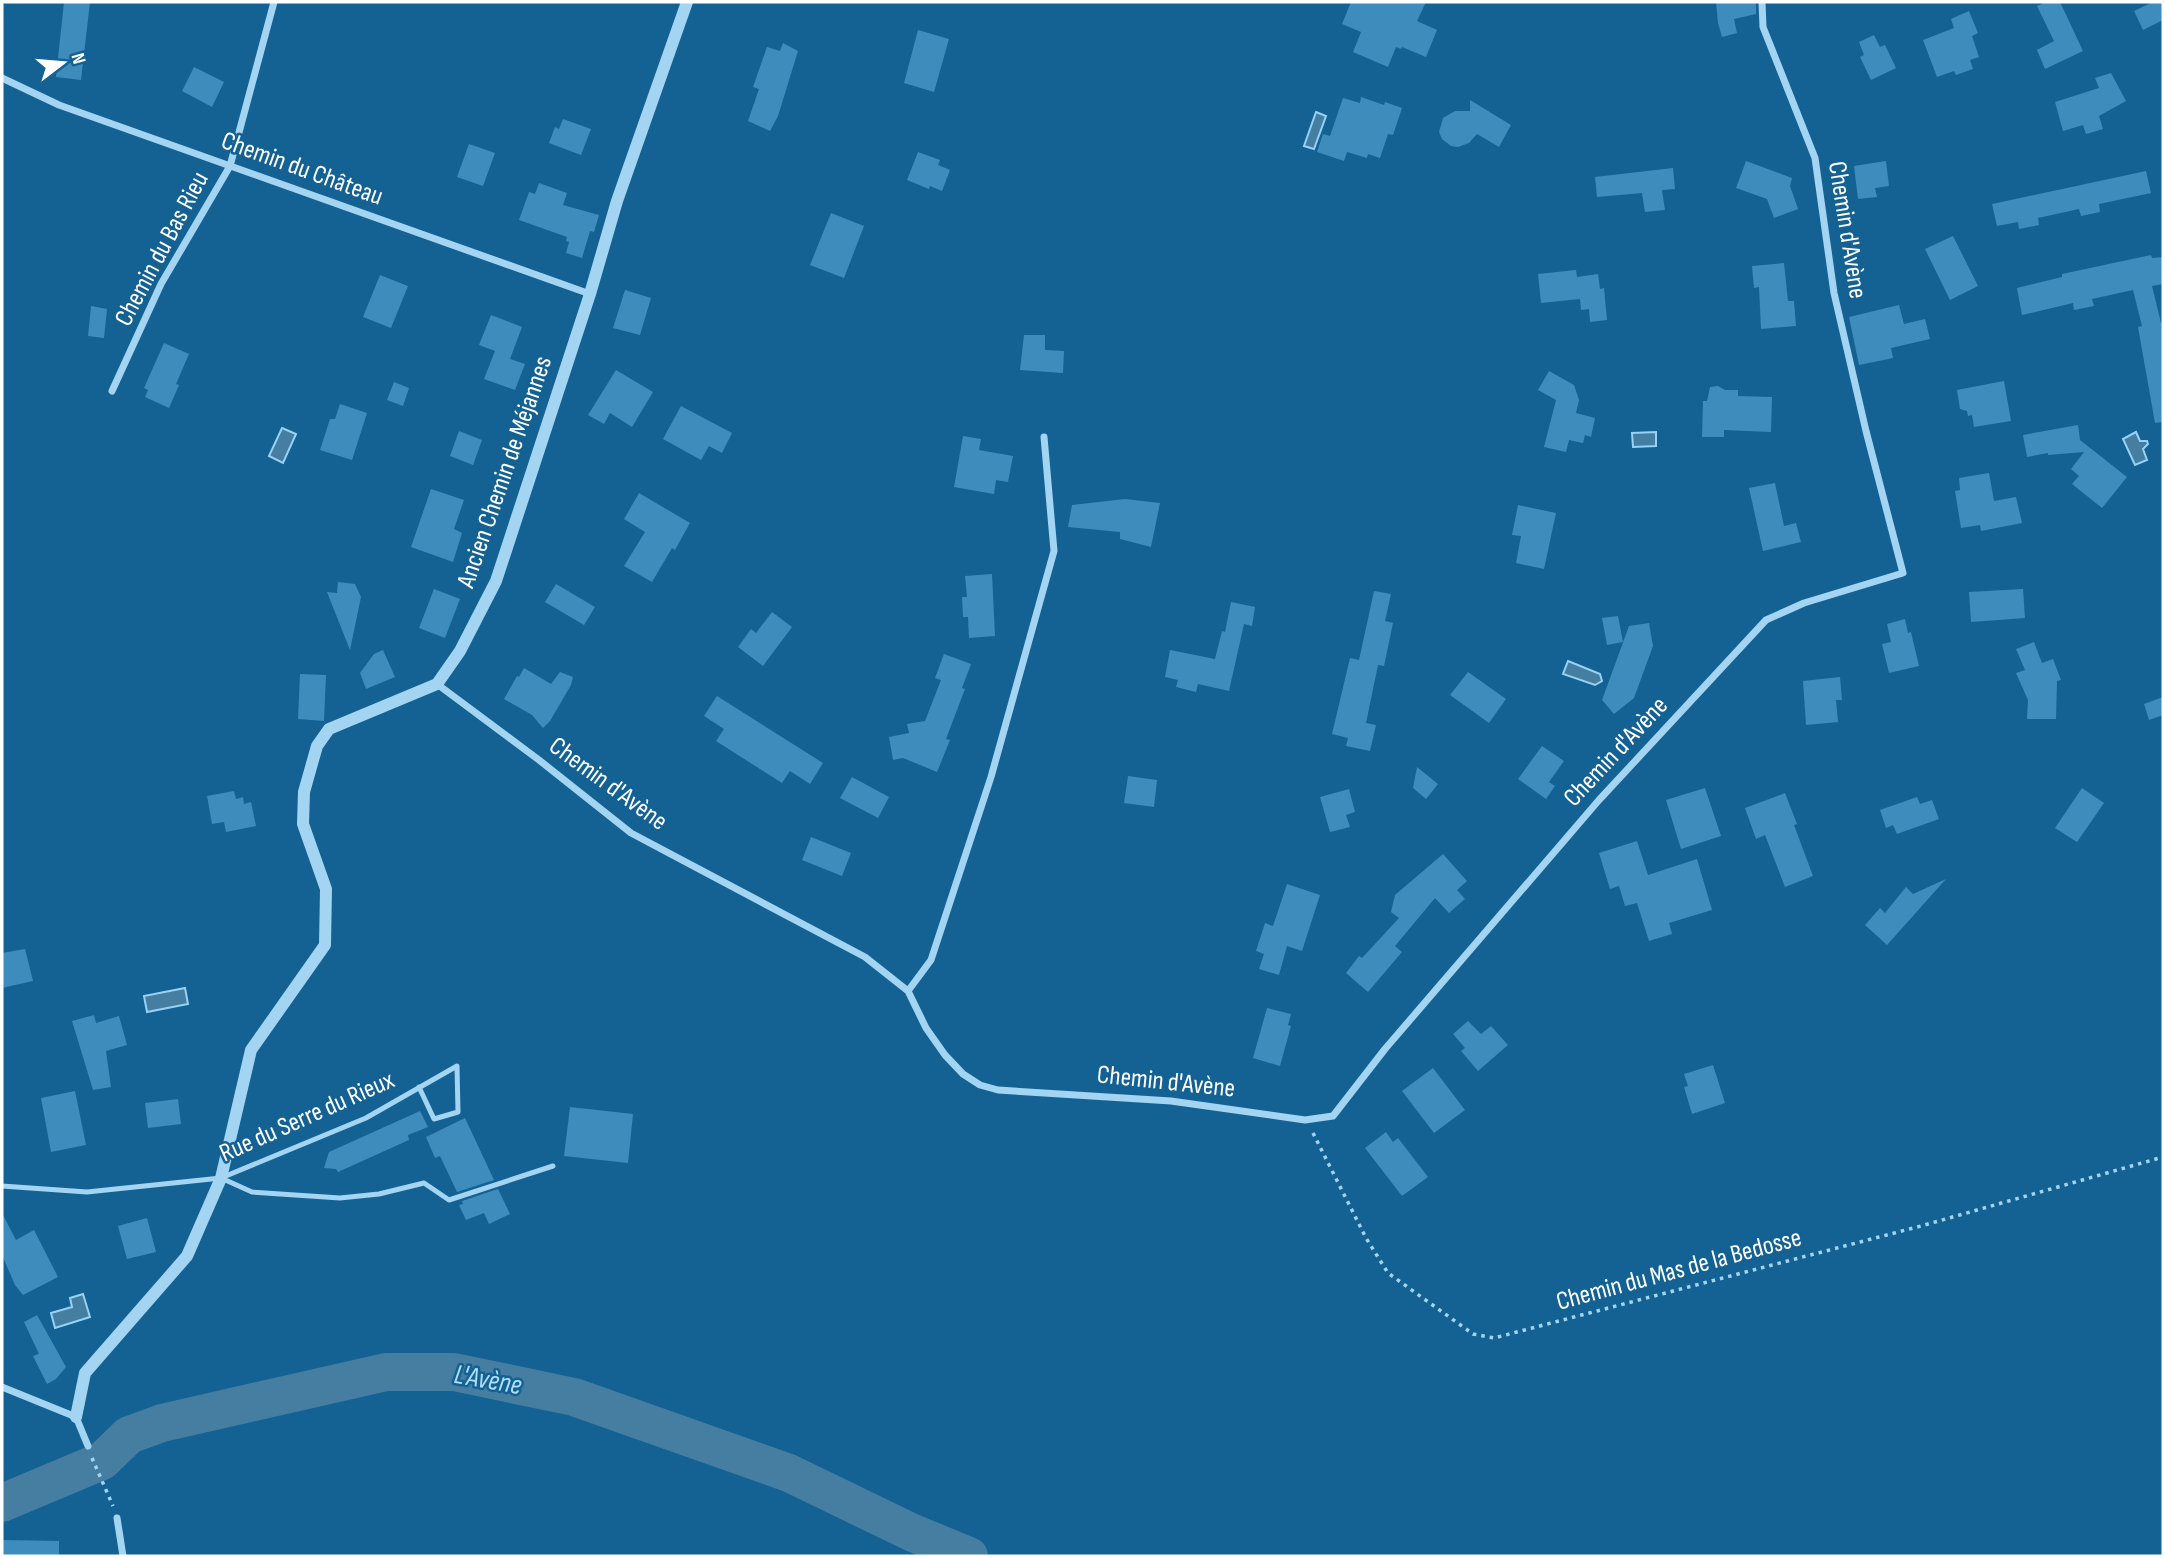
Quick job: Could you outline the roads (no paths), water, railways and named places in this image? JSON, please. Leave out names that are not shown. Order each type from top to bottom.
[{"type":"street","name":"Chemin du Bas Rieu","points":[[112,391],[161,284],[230,166],[275,2]]},
{"type":"street","name":"Ancien Chemin de Méjannes","points":[[437,684],[460,651],[496,581],[590,294],[617,201],[687,2]]},
{"type":"street","name":"Chemin d'Avène","points":[[437,684],[631,833],[865,957],[908,991],[926,1028],[945,1055],[980,1085],[998,1090],[1171,1101],[1305,1120],[1333,1115],[1394,1039],[1599,800],[1766,620],[1804,603],[1903,573],[1834,293],[1815,159],[1763,27],[1762,2]]},
{"type":"street","name":"Chemin du Château","points":[[2,78],[59,105],[590,294]]},
{"type":"street","points":[[908,991],[931,960],[936,947],[991,777],[1054,551],[1044,438]]},
{"type":"street","points":[[88,1446],[76,1418],[85,1374],[187,1256],[220,1178],[251,1050],[325,945],[326,889],[303,824],[304,792],[317,746],[329,729],[437,684]]},
{"type":"street","points":[[2,1387],[76,1418]]},
{"type":"street","points":[[117,1518],[123,1556]]},
{"type":"lane","name":"Rue du Serre du Rieux","points":[[2,1186],[87,1192],[220,1178],[366,1118],[419,1087],[457,1066],[458,1112],[434,1119],[419,1087]]},
{"type":"lane","points":[[220,1178],[252,1192],[340,1198],[379,1194],[425,1183],[449,1200],[553,1166]]},
{"type":"water","points":[[1316,112],[1326,116],[1314,149],[1304,146]]},
{"type":"water","points":[[282,428],[296,434],[283,463],[269,456]]},
{"type":"water","points":[[1656,432],[1656,446],[1633,447],[1632,433]]},
{"type":"water","points":[[2136,432],[2140,441],[2147,441],[2148,444],[2143,449],[2147,460],[2135,465],[2123,439]]},
{"type":"water","points":[[1568,661],[1600,674],[1602,681],[1595,685],[1563,674]]},
{"type":"water","points":[[185,988],[188,1004],[147,1012],[144,996]]},
{"type":"water","points":[[83,1294],[90,1317],[55,1328],[51,1313],[72,1307],[70,1298]]},
{"type":"waterway","name":"L'Avène","points":[[2,1503],[102,1461],[129,1435],[162,1423],[386,1372],[454,1372],[574,1397],[789,1473],[913,1533],[969,1556]]}]
